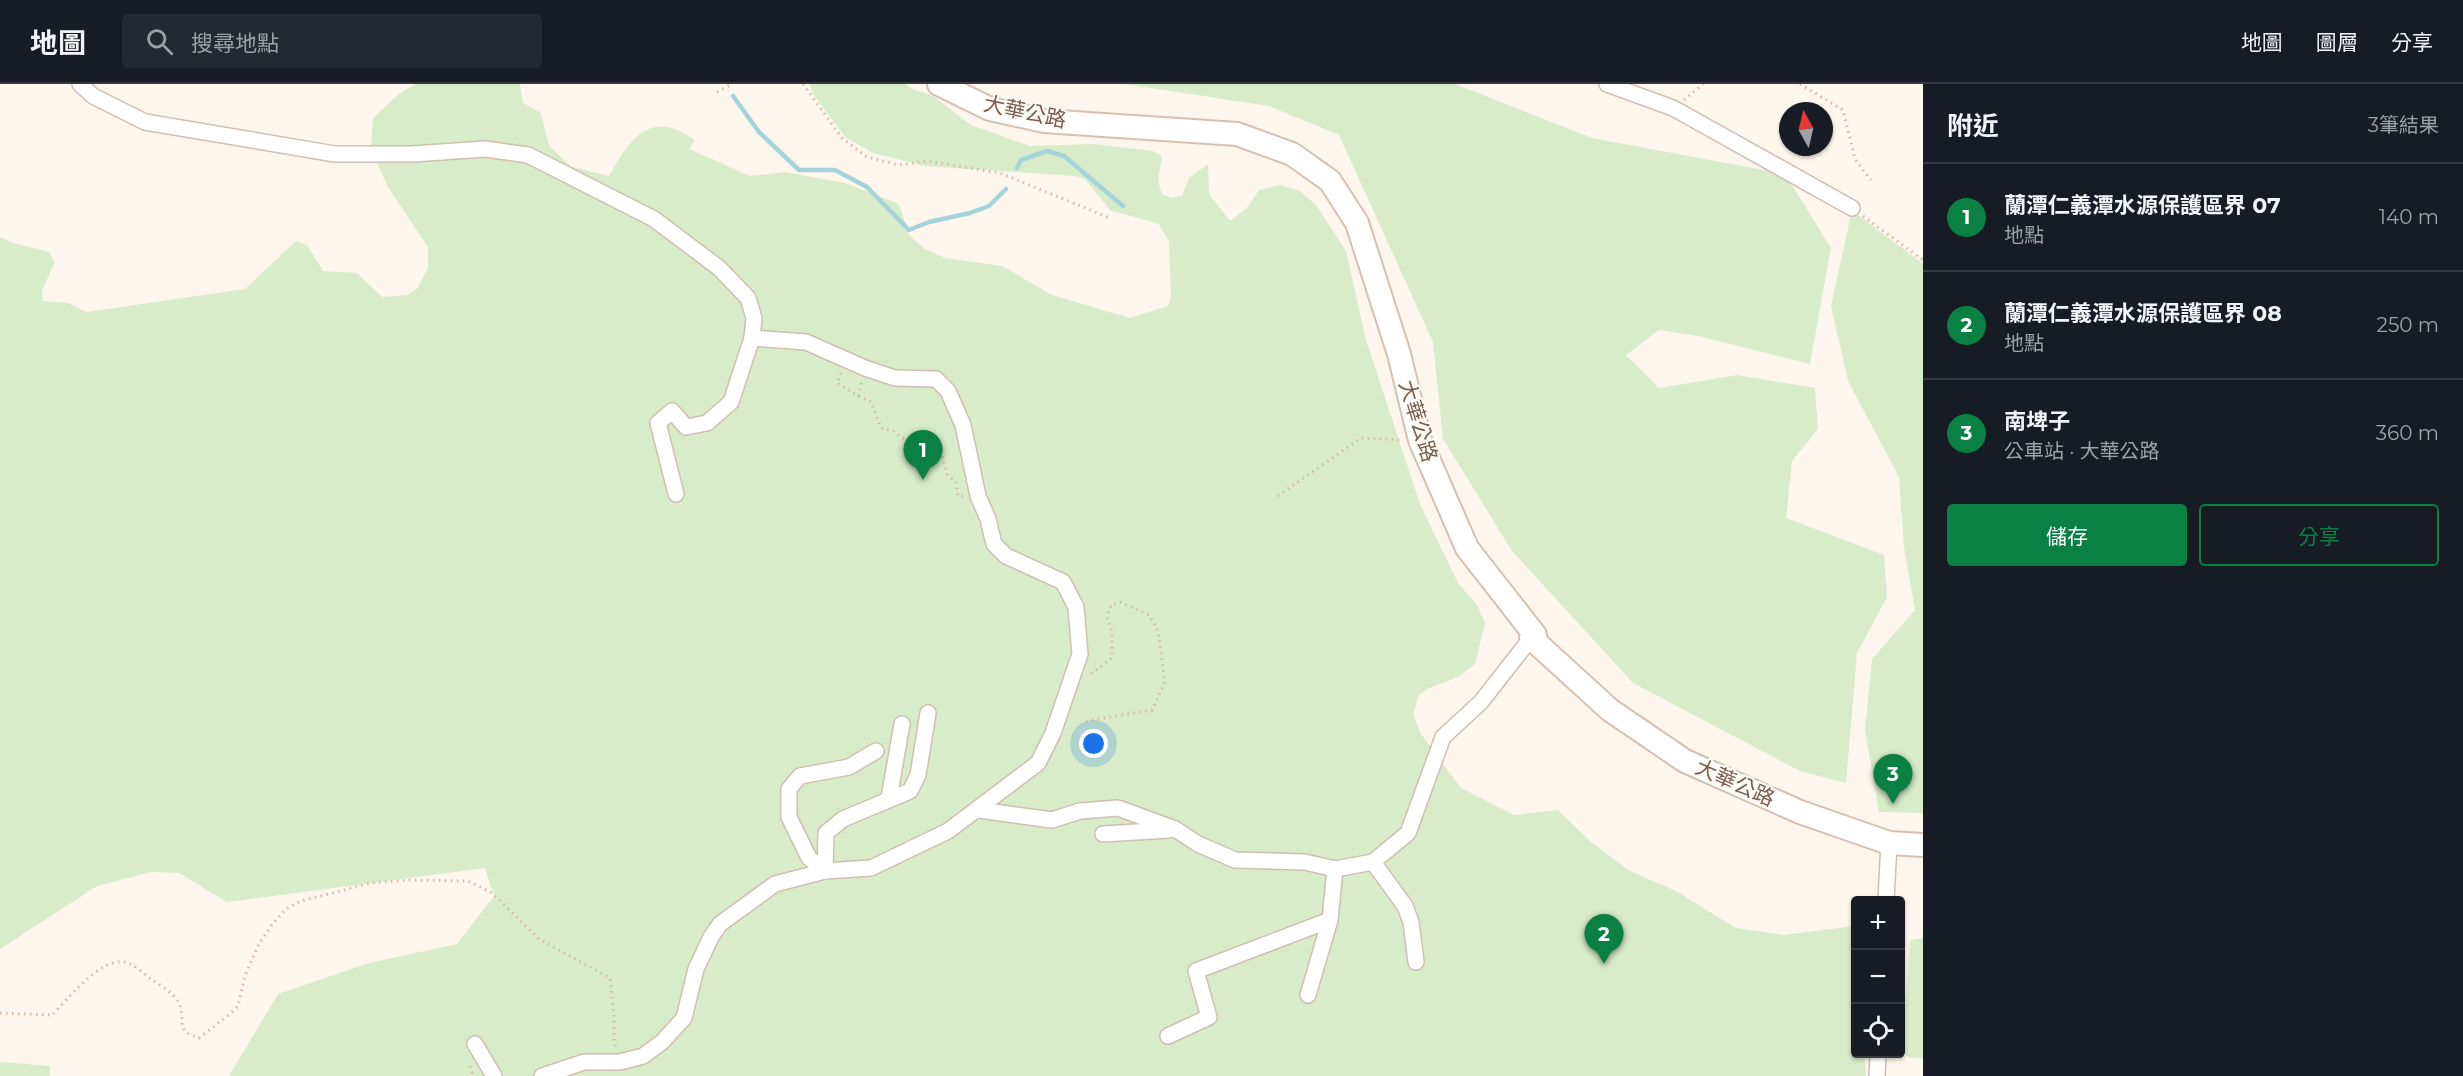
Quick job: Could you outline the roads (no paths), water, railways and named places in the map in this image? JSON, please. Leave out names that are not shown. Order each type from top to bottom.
[{"type":"main road","name":"大華公路","points":[[939,84],[990,109],[1044,121],[1237,134],[1292,154],[1330,181],[1357,223],[1399,354],[1420,440],[1467,548],[1535,635],[1531,638],[1610,711],[1685,761],[1800,812],[1889,843],[1923,845]]},
{"type":"street","points":[[80,84],[93,96],[144,122],[335,154],[412,154],[485,149],[528,155],[654,219],[719,268],[747,298],[754,318],[752,338],[731,402],[707,423],[686,427],[672,411],[658,423],[676,494]]},
{"type":"street","points":[[1607,84],[1673,108],[1852,208]]},
{"type":"street","points":[[542,1076],[584,1062],[620,1062],[643,1056],[662,1041],[684,1018],[696,969],[711,937],[720,924],[776,884],[825,870],[871,868],[948,831],[1038,764],[1053,734],[1080,654],[1076,607],[1063,582],[1006,556],[994,544],[988,519],[978,496],[963,425],[948,391],[936,379],[896,378],[846,360],[806,342],[752,338]]},
{"type":"street","points":[[979,810],[1052,820],[1080,812],[1118,808],[1175,829],[1198,844],[1235,860],[1305,862],[1335,869],[1373,862],[1408,833],[1443,737],[1481,702],[1531,638]]},
{"type":"street","points":[[825,870],[826,834],[843,819],[910,791],[918,775],[928,713]]},
{"type":"street","points":[[889,798],[902,724]]},
{"type":"street","points":[[825,870],[809,858],[789,817],[789,789],[800,776],[849,766],[876,751]]},
{"type":"street","points":[[1103,834],[1175,829]]},
{"type":"street","points":[[1886,896],[1889,843]]},
{"type":"street","points":[[1373,862],[1405,906],[1411,922],[1416,962]]},
{"type":"street","points":[[1308,995],[1330,920],[1335,869]]},
{"type":"street","points":[[1168,1036],[1209,1017],[1196,971],[1330,920]]},
{"type":"street","points":[[475,1044],[494,1076]]},
{"type":"street","points":[[1877,1076],[1878,1058]]},
{"type":"waterway","points":[[733,96],[759,132],[799,170],[835,170],[867,187],[909,230],[929,222],[970,213],[989,206],[1006,189]]},
{"type":"waterway","points":[[1017,168],[1021,160],[1047,151],[1064,156],[1123,206]]},
{"type":"place","name":"蘭潭仁義潭水源保護區界 07","points":[[923,480]]},
{"type":"place","name":"南埤子","points":[[1893,804]]},
{"type":"place","name":"蘭潭仁義潭水源保護區界 08","points":[[1604,964]]}]
